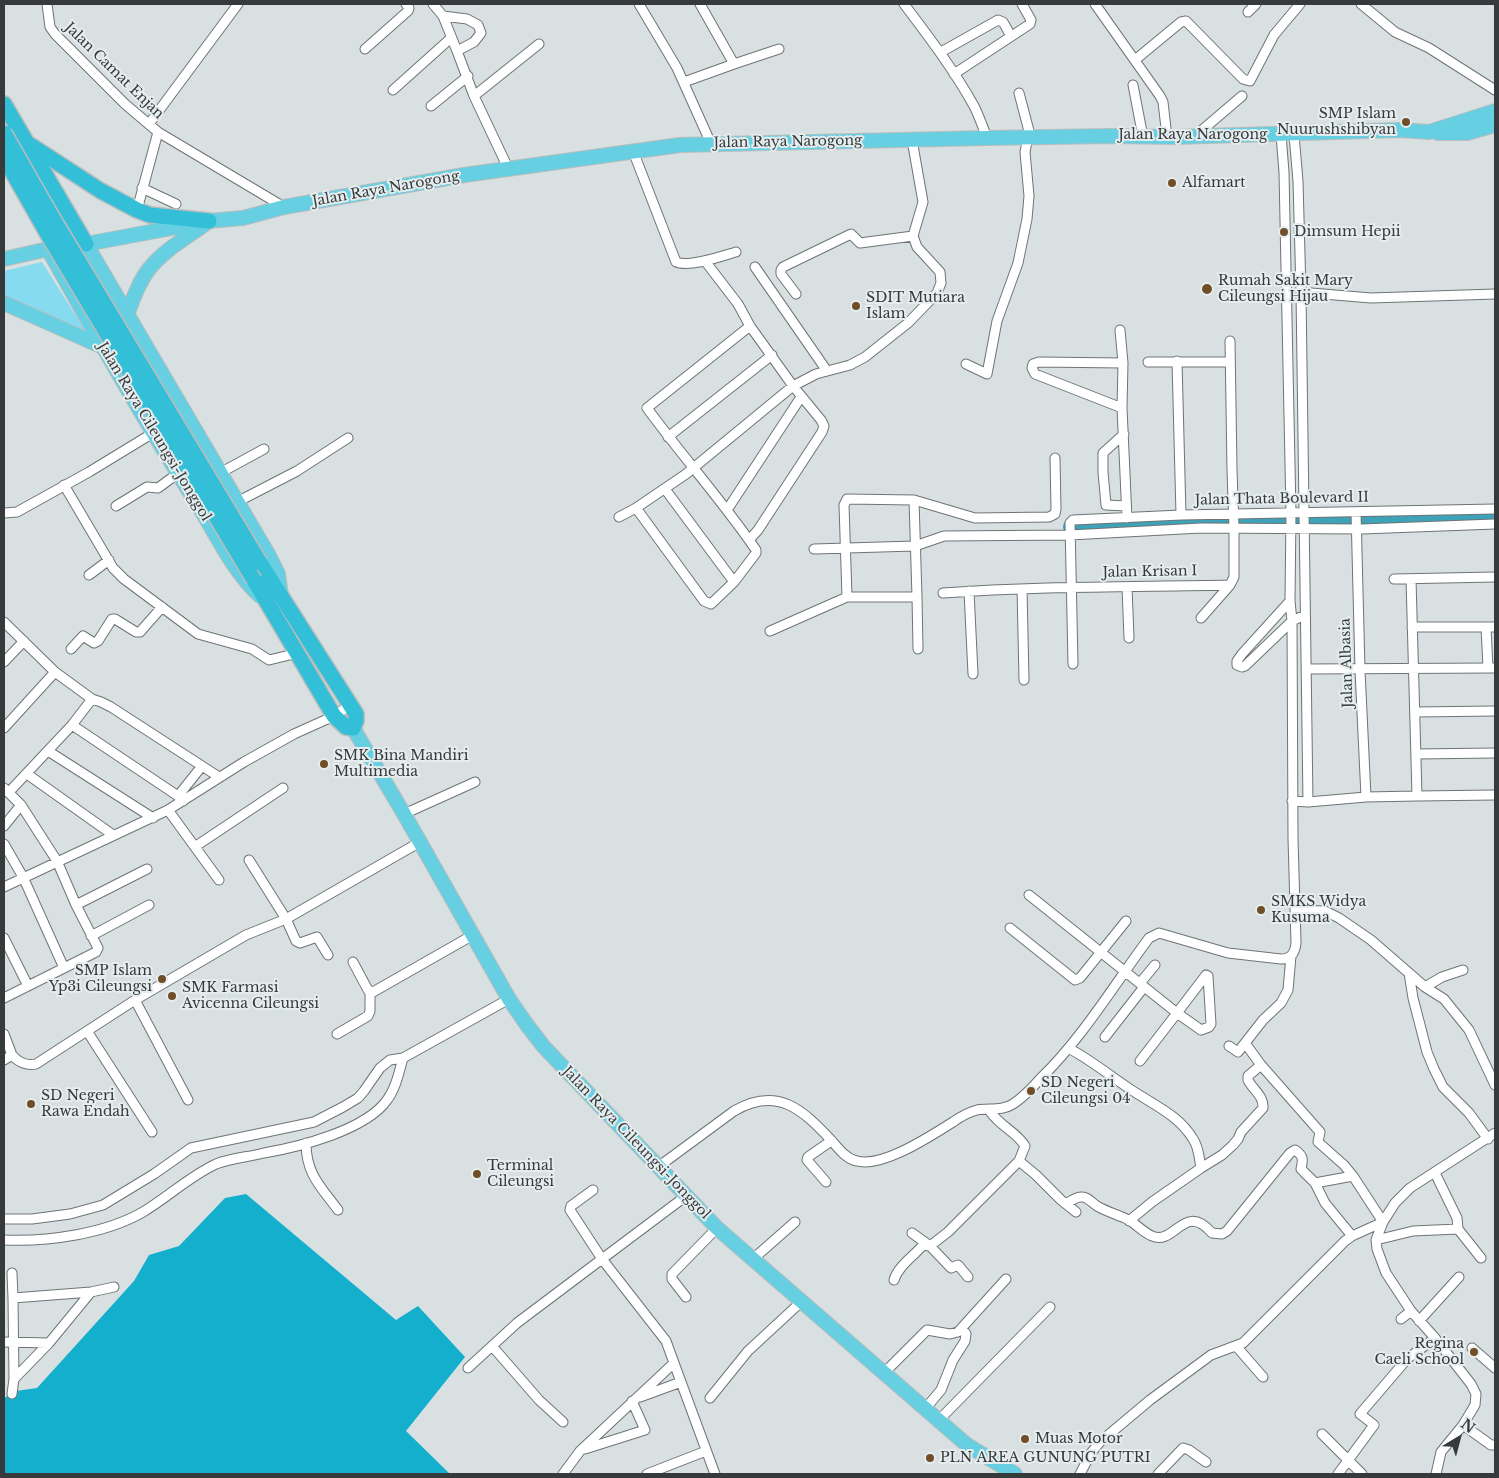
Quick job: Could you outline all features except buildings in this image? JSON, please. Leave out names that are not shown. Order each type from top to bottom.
[{"type":"highway","points":[[4,104],[86,244]]},
{"type":"highway","name":"Jalan Raya Cileungsi-Jonggol","points":[[4,133],[54,220],[260,563],[276,602],[298,653],[334,716],[346,727],[353,728],[356,714],[276,602],[254,580],[50,238],[4,157]]},
{"type":"highway","points":[[27,143],[101,191],[137,210],[150,215],[209,221]]},
{"type":"highway","points":[[4,170],[48,249]]},
{"type":"main road","name":"Jalan Raya Narogong","points":[[4,259],[48,249],[86,244],[209,221],[243,218],[284,207],[508,168],[680,145],[792,141],[1194,137],[1399,130],[1429,132],[1495,111]]},
{"type":"main road","points":[[1467,133],[1495,125]]},
{"type":"main road","points":[[1429,132],[1467,133],[1481,136],[1495,133]]},
{"type":"main road","points":[[127,315],[137,290],[149,269],[164,253],[209,221]]},
{"type":"main road","name":"Jalan Raya Cileungsi-Jonggol","points":[[48,249],[177,474],[240,574],[250,587],[276,602],[278,574],[86,244]]},
{"type":"main road","points":[[4,303],[103,347]]},
{"type":"main road","name":"Jalan Raya Cileungsi-Jonggol","points":[[353,728],[509,999],[544,1047],[717,1228],[967,1445],[1015,1474]]},
{"type":"street","name":"Jalan Camat Enjan","points":[[47,4],[50,27],[55,34],[125,104],[158,132],[284,207]]},
{"type":"street","points":[[149,124],[238,4]]},
{"type":"street","points":[[365,49],[408,11],[409,8],[406,4]]},
{"type":"street","points":[[433,4],[443,16],[468,76],[474,96],[508,168]]},
{"type":"street","points":[[639,4],[684,82],[708,137],[709,144]]},
{"type":"street","points":[[700,4],[734,64]]},
{"type":"street","points":[[904,4],[941,52],[975,107],[987,138]]},
{"type":"street","points":[[954,74],[1031,22],[1022,4]]},
{"type":"street","points":[[1095,4],[1163,102],[1167,137]]},
{"type":"street","points":[[1248,12],[1256,4]]},
{"type":"street","points":[[1135,60],[1181,22],[1186,21],[1243,80],[1250,81],[1274,35],[1300,4]]},
{"type":"street","points":[[1361,4],[1395,32],[1429,48],[1495,90]]},
{"type":"street","points":[[443,16],[467,19],[478,25],[481,33],[478,38],[457,51]]},
{"type":"street","points":[[941,52],[998,20],[1003,22],[1011,36]]},
{"type":"street","points":[[393,90],[451,38]]},
{"type":"street","points":[[474,96],[539,44]]},
{"type":"street","points":[[684,82],[779,49]]},
{"type":"street","points":[[431,106],[468,76]]},
{"type":"street","points":[[1133,84],[1143,137]]},
{"type":"street","points":[[966,364],[987,374],[998,321],[1018,263],[1028,219],[1029,196],[1025,152],[1028,138],[1027,121],[1019,93]]},
{"type":"street","points":[[1194,137],[1242,96]]},
{"type":"street","points":[[137,210],[158,132]]},
{"type":"street","points":[[1288,135],[1298,181],[1308,802]]},
{"type":"street","points":[[658,1167],[734,1110],[747,1103],[778,1100],[787,1103],[807,1118],[839,1150],[856,1161],[879,1160],[901,1152],[959,1118],[975,1111],[999,1109],[1015,1103],[1070,1049],[1149,938],[1159,933],[1228,953],[1281,959],[1291,956],[1295,950],[1296,910],[1292,801],[1292,621],[1290,601],[1291,521],[1284,175],[1288,135]]},
{"type":"street","points":[[620,517],[694,468],[793,386],[816,374],[850,365],[864,357],[920,312],[937,293],[941,283],[940,272],[918,247],[913,236],[923,202],[912,140]]},
{"type":"street","points":[[633,151],[676,262],[680,264],[705,261],[736,252]]},
{"type":"street","points":[[142,188],[176,204]]},
{"type":"street","points":[[796,294],[781,274],[783,267],[851,234],[860,243],[913,236]]},
{"type":"street","points":[[705,261],[738,304],[750,326],[793,386],[824,426],[822,432],[758,530],[749,540]]},
{"type":"street","points":[[755,267],[827,371]]},
{"type":"street","points":[[1311,293],[1371,298],[1495,294]]},
{"type":"street","points":[[636,508],[704,602],[711,604],[714,602],[734,582],[756,554],[756,550],[727,510],[647,408],[750,326]]},
{"type":"street","points":[[1120,330],[1123,363],[1122,408],[1127,518]]},
{"type":"street","points":[[1201,618],[1230,585],[1234,577],[1230,342]]},
{"type":"street","points":[[668,437],[772,355]]},
{"type":"street","points":[[1177,361],[1180,515]]},
{"type":"street","points":[[1122,408],[1035,374],[1032,368],[1033,364],[1039,362],[1123,363]]},
{"type":"street","points":[[1148,362],[1230,362]]},
{"type":"street","points":[[727,510],[801,397]]},
{"type":"street","points":[[4,513],[17,512],[153,432]]},
{"type":"street","points":[[1124,434],[1104,453],[1103,472],[1106,505],[1126,506]]},
{"type":"street","points":[[237,502],[297,471],[348,438]]},
{"type":"street","points":[[220,473],[264,449]]},
{"type":"street","points":[[847,597],[844,505],[847,499],[914,500],[975,518],[1053,516],[1056,509],[1055,458]]},
{"type":"street","points":[[116,506],[148,486],[158,488],[177,474]]},
{"type":"street","points":[[64,485],[118,574],[198,634],[252,649],[269,660],[298,653]]},
{"type":"street","points":[[666,488],[734,582]]},
{"type":"street","points":[[914,500],[918,649]]},
{"type":"street","name":"Jalan Thata Boulevard II","points":[[1070,535],[1070,523],[1075,520],[1180,515],[1234,520],[1291,521],[1357,519],[1495,509]]},
{"type":"street","name":"Jalan Thata Boulevard II","points":[[814,549],[914,546],[944,536],[1070,535],[1159,530],[1234,520],[1357,519],[1495,524]]},
{"type":"street","name":"Jalan Albasia","points":[[1357,519],[1360,670],[1366,797]]},
{"type":"street","points":[[1070,535],[1073,664]]},
{"type":"street","points":[[89,575],[109,560]]},
{"type":"street","points":[[1394,579],[1495,577]]},
{"type":"street","points":[[1411,579],[1417,796]]},
{"type":"street","name":"Jalan Krisan I","points":[[943,592],[1071,586],[1128,588],[1230,585]]},
{"type":"street","points":[[1022,588],[1024,680]]},
{"type":"street","points":[[1128,588],[1129,638]]},
{"type":"street","points":[[969,591],[973,674]]},
{"type":"street","points":[[770,631],[847,597],[917,597]]},
{"type":"street","points":[[1290,601],[1242,654],[1237,664],[1242,667],[1245,666],[1292,621],[1305,615]]},
{"type":"street","points":[[71,649],[83,636],[94,643],[98,642],[112,620],[115,619],[136,632],[140,632],[162,606]]},
{"type":"street","points":[[4,622],[55,672],[92,699],[106,704],[219,777]]},
{"type":"street","points":[[1306,669],[1492,668],[1491,627],[1412,628]]},
{"type":"street","points":[[4,662],[24,641]]},
{"type":"street","points":[[4,728],[55,672]]},
{"type":"street","points":[[4,998],[97,951],[97,947],[90,936],[57,861],[21,805],[6,790],[27,774],[72,725],[92,699]]},
{"type":"street","points":[[4,887],[153,818],[168,810],[181,798],[280,742],[334,716],[350,705]]},
{"type":"street","points":[[1415,712],[1495,711]]},
{"type":"street","points":[[72,725],[181,798]]},
{"type":"street","points":[[48,751],[153,818]]},
{"type":"street","points":[[1416,754],[1495,753]]},
{"type":"street","points":[[181,798],[202,766]]},
{"type":"street","points":[[27,774],[113,835]]},
{"type":"street","points":[[404,814],[475,782]]},
{"type":"street","points":[[196,846],[282,788]]},
{"type":"street","points":[[1292,801],[1308,802],[1366,797],[1495,795]]},
{"type":"street","points":[[4,826],[21,805]]},
{"type":"street","points":[[168,810],[219,880]]},
{"type":"street","points":[[4,1034],[15,1059],[26,1064],[36,1064],[135,1000],[246,935],[286,919],[420,842]]},
{"type":"street","points":[[4,844],[23,877],[64,968]]},
{"type":"street","points":[[248,860],[286,919],[297,942],[301,943],[317,937],[328,955]]},
{"type":"street","points":[[76,905],[147,869]]},
{"type":"street","points":[[1029,895],[1124,971],[1178,1013],[1201,1030],[1209,1027],[1211,1024],[1208,975],[1206,975],[1178,1013],[1140,1061]]},
{"type":"street","points":[[90,936],[149,905]]},
{"type":"street","points":[[1296,910],[1319,910],[1332,913],[1371,940],[1425,987],[1444,999],[1469,1030],[1495,1085]]},
{"type":"street","points":[[1010,928],[1076,980],[1102,953],[1126,920]]},
{"type":"street","points":[[370,991],[373,992],[473,935]]},
{"type":"street","points":[[4,938],[28,986]]},
{"type":"street","points":[[1229,1046],[1238,1052],[1263,1020],[1281,1003],[1288,990],[1292,962],[1291,956]]},
{"type":"street","points":[[336,1034],[368,1016],[370,1011],[370,991],[353,962]]},
{"type":"street","points":[[1105,1036],[1155,965]]},
{"type":"street","points":[[1425,987],[1442,977],[1463,970]]},
{"type":"street","points":[[1409,973],[1413,998],[1427,1052],[1443,1087],[1492,1136],[1410,1188],[1395,1202],[1383,1222],[1376,1240],[1377,1249],[1386,1273],[1411,1311],[1435,1338],[1471,1384],[1476,1394],[1475,1405],[1463,1425],[1441,1452],[1436,1474]]},
{"type":"street","points":[[4,1219],[32,1220],[70,1214],[103,1205],[154,1174],[191,1148],[314,1122],[358,1098],[380,1068],[390,1060],[403,1058],[509,999]]},
{"type":"street","points":[[135,1000],[188,1100]]},
{"type":"street","points":[[87,1031],[152,1132]]},
{"type":"street","points":[[1245,1043],[1260,1064],[1320,1132],[1318,1142],[1344,1165],[1353,1176],[1383,1222]]},
{"type":"street","points":[[1070,1049],[1085,1057],[1181,1123],[1197,1145],[1200,1168]]},
{"type":"street","points":[[4,1060],[12,1055]]},
{"type":"street","points":[[4,1240],[62,1238],[102,1229],[143,1212],[182,1184],[216,1164],[306,1143],[352,1126],[373,1114],[387,1100],[394,1088],[403,1058]]},
{"type":"street","points":[[1130,1221],[1152,1202],[1222,1155],[1238,1139],[1241,1132],[1263,1108],[1261,1097],[1248,1080],[1248,1076],[1260,1064]]},
{"type":"street","points":[[894,1280],[900,1269],[923,1245],[930,1246],[948,1232],[1019,1160],[1025,1146],[1017,1136],[1001,1125],[989,1110]]},
{"type":"street","points":[[826,1182],[807,1160],[808,1157],[831,1141]]},
{"type":"street","points":[[306,1143],[306,1156],[314,1178],[338,1210]]},
{"type":"street","points":[[1066,1203],[1080,1196],[1085,1197],[1101,1209],[1130,1221],[1142,1231],[1157,1238],[1163,1238],[1186,1222],[1193,1220],[1205,1226],[1212,1233],[1222,1234],[1227,1232],[1292,1151],[1295,1150],[1302,1155],[1304,1162],[1301,1169],[1315,1184],[1325,1203],[1352,1236]]},
{"type":"street","points":[[1019,1160],[1076,1212]]},
{"type":"street","points":[[1435,1173],[1457,1218],[1458,1229],[1481,1258]]},
{"type":"street","points":[[1315,1184],[1353,1176]]},
{"type":"street","points":[[593,1190],[571,1206],[570,1210],[602,1259],[666,1341],[715,1474]]},
{"type":"street","points":[[468,1368],[523,1318],[686,1196]]},
{"type":"street","points":[[753,1259],[794,1222]]},
{"type":"street","points":[[1080,1474],[1096,1446],[1150,1400],[1211,1355],[1236,1346],[1248,1338],[1352,1236],[1383,1222]]},
{"type":"street","points":[[686,1297],[672,1279],[672,1274],[717,1228]]},
{"type":"street","points":[[1376,1240],[1413,1231],[1458,1229]]},
{"type":"street","points":[[912,1233],[919,1236],[930,1246],[949,1267],[952,1268],[958,1265],[968,1277]]},
{"type":"street","points":[[12,1273],[13,1298],[9,1342],[14,1379],[12,1394]]},
{"type":"street","points":[[1419,1320],[1459,1277]]},
{"type":"street","points":[[884,1374],[927,1330],[950,1334],[962,1328],[1006,1279]]},
{"type":"street","points":[[13,1298],[91,1292],[114,1287]]},
{"type":"street","points":[[14,1379],[50,1343],[91,1292]]},
{"type":"street","points":[[710,1398],[748,1351],[801,1302]]},
{"type":"street","points":[[938,1420],[1050,1307]]},
{"type":"street","points":[[1401,1320],[1411,1311]]},
{"type":"street","points":[[925,1409],[942,1390],[954,1360],[965,1341],[966,1334],[962,1328]]},
{"type":"street","points":[[1338,1474],[1374,1424],[1360,1414],[1407,1359],[1435,1338]]},
{"type":"street","points":[[9,1342],[50,1343]]},
{"type":"street","points":[[492,1346],[539,1400],[563,1422]]},
{"type":"street","points":[[1236,1346],[1263,1377]]},
{"type":"street","points":[[1472,1348],[1495,1368]]},
{"type":"street","points":[[563,1474],[580,1451],[674,1363]]},
{"type":"street","points":[[634,1400],[681,1382]]},
{"type":"street","points":[[580,1451],[645,1430],[634,1400]]},
{"type":"street","points":[[1463,1425],[1491,1445],[1495,1445]]},
{"type":"street","points":[[1322,1434],[1362,1474]]},
{"type":"street","points":[[1158,1474],[1183,1448],[1206,1462]]},
{"type":"street","points":[[647,1474],[706,1450]]},
{"type":"shaded area","points":[[42,262],[90,338],[4,299],[4,271]]},
{"type":"shaded area","points":[[246,1194],[396,1320],[418,1306],[465,1357],[406,1431],[450,1474],[4,1474],[4,1398],[16,1391],[37,1388],[134,1281],[149,1255],[179,1246],[225,1198]]},
{"type":"waterway","points":[[1071,527],[1495,517]]},
{"type":"place","name":"SMP Islam Nuurushshibyan","points":[[1406,122]]},
{"type":"place","name":"Alfamart","points":[[1172,183]]},
{"type":"place","name":"Dimsum Hepii","points":[[1284,232]]},
{"type":"place","name":"Rumah Sakit Mary Cileungsi Hijau","points":[[1207,289]]},
{"type":"place","name":"SDIT Mutiara Islam","points":[[856,306]]},
{"type":"place","name":"SMK Bina Mandiri Multimedia","points":[[324,764]]},
{"type":"place","name":"SMKS Widya Kusuma","points":[[1261,910]]},
{"type":"place","name":"SMP Islam Yp3i Cileungsi","points":[[162,979]]},
{"type":"place","name":"SMK Farmasi Avicenna Cileungsi","points":[[172,996]]},
{"type":"place","name":"SD Negeri Cileungsi 04","points":[[1031,1091]]},
{"type":"place","name":"SD Negeri Rawa Endah","points":[[31,1104]]},
{"type":"place","name":"Terminal Cileungsi","points":[[477,1174]]},
{"type":"place","name":"Regina Caeli School","points":[[1474,1352]]},
{"type":"place","name":"Muas Motor","points":[[1025,1439]]},
{"type":"place","name":"PLN AREA GUNUNG PUTRI","points":[[930,1458]]}]
